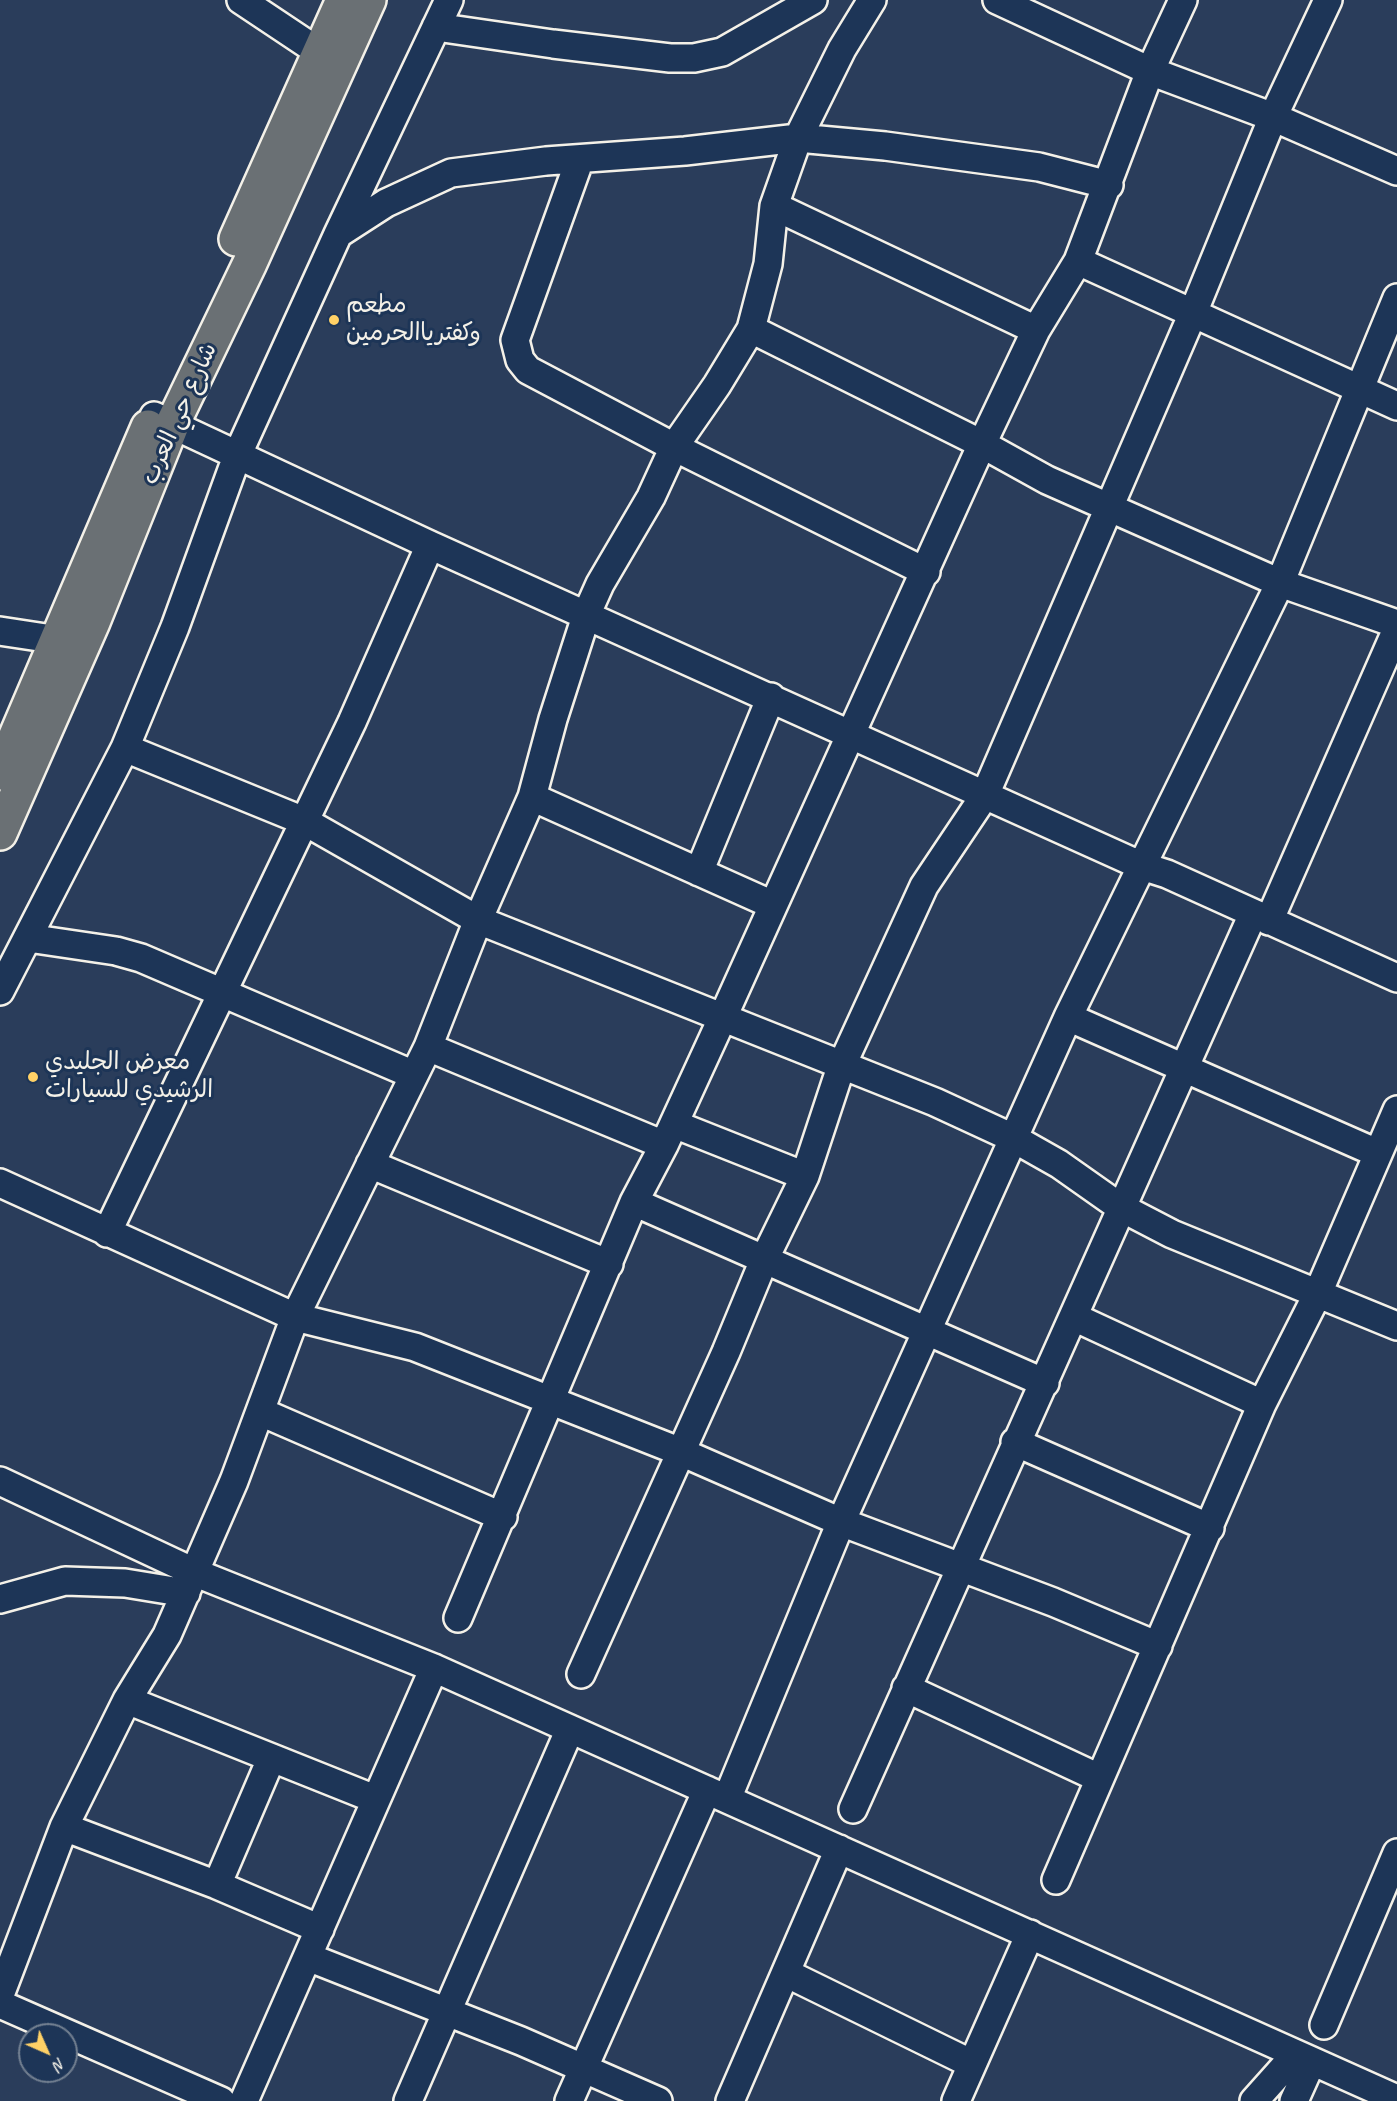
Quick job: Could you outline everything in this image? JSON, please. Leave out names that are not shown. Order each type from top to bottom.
[{"type":"main road","name":"شارع حي العرب","points":[[12,768],[93,622],[163,420],[319,52],[344,17],[369,0]]},
{"type":"main road","name":"شارع حي العرب","points":[[0,833],[12,768],[59,640],[163,420],[344,17]]},
{"type":"street","points":[[241,0],[319,52]]},
{"type":"street","points":[[0,991],[124,748],[175,627],[237,456],[338,234],[449,0]]},
{"type":"street","points":[[436,27],[670,58],[694,58],[722,52],[813,0]]},
{"type":"street","points":[[0,1995],[64,1827],[127,1700],[167,1635],[191,1583],[261,1412],[295,1317],[428,1047],[478,920],[532,797],[553,719],[587,614],[600,584],[651,497],[674,447],[752,329],[768,264],[774,206],[798,138],[842,50],[872,0]]},
{"type":"street","points":[[997,0],[1150,71],[1273,117],[1397,171]]},
{"type":"street","points":[[458,1618],[634,1202],[669,1135],[926,572],[982,444],[1036,330],[1078,261],[1109,185],[1150,71],[1183,0]]},
{"type":"street","points":[[581,1674],[764,1260],[805,1176],[841,1067],[924,886],[986,795],[1193,314],[1319,3]]},
{"type":"street","points":[[338,234],[386,203],[451,173],[798,138],[896,147],[1028,165],[1109,185]]},
{"type":"street","points":[[580,159],[515,340],[520,360],[528,370],[674,447],[926,572]]},
{"type":"street","points":[[774,206],[1036,330]]},
{"type":"street","points":[[1078,261],[1397,406]]},
{"type":"street","points":[[569,2101],[717,1795],[1068,1017],[1280,583],[1397,298]]},
{"type":"street","points":[[752,329],[982,444],[1047,480],[1280,583],[1397,624]]},
{"type":"street","points":[[163,420],[430,545],[1142,866],[1167,874],[1261,917],[1395,970]]},
{"type":"street","points":[[107,1233],[352,723],[430,545]]},
{"type":"street","points":[[853,1809],[1015,1442],[1045,1383],[1120,1207],[1184,1069],[1261,917],[1397,629]]},
{"type":"street","points":[[0,631],[59,640]]},
{"type":"street","points":[[699,872],[771,697]]},
{"type":"street","points":[[124,748],[304,821],[478,920],[841,1067],[935,1102],[1013,1138],[1059,1164],[1120,1207],[1172,1234],[1397,1326]]},
{"type":"street","points":[[532,797],[773,905]]},
{"type":"street","points":[[28,938],[116,951],[141,958],[414,1075]]},
{"type":"street","points":[[1068,1017],[1377,1153]]},
{"type":"street","points":[[428,1047],[669,1135],[805,1176]]},
{"type":"street","points":[[1056,1880],[1262,1404],[1317,1293],[1397,1110]]},
{"type":"street","points":[[370,1164],[609,1264]]},
{"type":"street","points":[[0,1183],[295,1317],[415,1347],[681,1452],[841,1522],[960,1566],[1158,1646]]},
{"type":"street","points":[[634,1202],[1045,1383]]},
{"type":"street","points":[[1074,1317],[1262,1404]]},
{"type":"street","points":[[261,1412],[503,1516]]},
{"type":"street","points":[[1015,1442],[1210,1527]]},
{"type":"street","points":[[0,1482],[191,1583],[434,1668],[1397,2099]]},
{"type":"street","points":[[0,1599],[65,1581],[191,1583]]},
{"type":"street","points":[[244,2101],[434,1668]]},
{"type":"street","points":[[906,1688],[1099,1778]]},
{"type":"street","points":[[127,1700],[375,1799]]},
{"type":"street","points":[[408,2101],[570,1729]]},
{"type":"street","points":[[217,1885],[271,1759]]},
{"type":"street","points":[[64,1827],[217,1885],[320,1929]]},
{"type":"street","points":[[730,2101],[839,1849]]},
{"type":"street","points":[[1324,2025],[1386,1907],[1397,1853]]},
{"type":"street","points":[[956,2101],[1030,1934]]},
{"type":"street","points":[[308,1957],[447,2012],[658,2101]]},
{"type":"street","points":[[786,1973],[972,2064]]},
{"type":"street","points":[[0,2004],[221,2101]]},
{"type":"street","points":[[1254,2101],[1304,2057]]},
{"type":"street","points":[[1294,2101],[1304,2057]]},
{"type":"place","name":"مطعم وكفترياالحرمين","points":[[334,320]]},
{"type":"place","name":"معرض الجليدي الرشيدي للسيارات","points":[[33,1077]]}]
